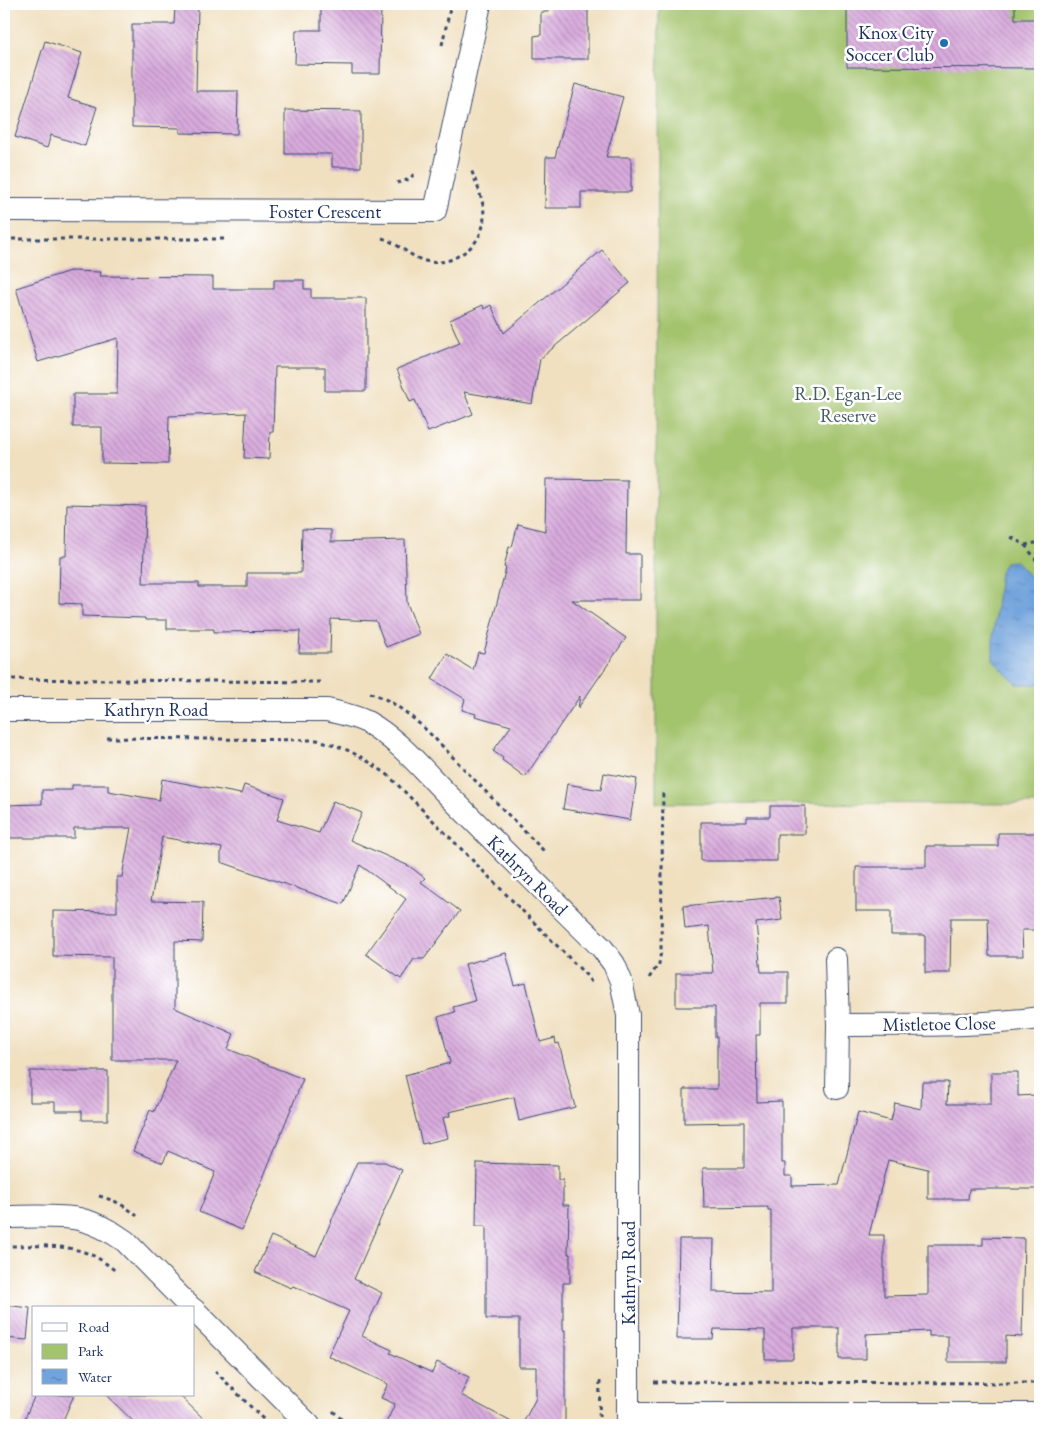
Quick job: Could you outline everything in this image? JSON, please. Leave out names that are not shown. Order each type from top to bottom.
[{"type":"street","name":"Foster Crescent","points":[[4,210],[435,211],[480,4]]},
{"type":"street","name":"Kathryn Road","points":[[4,710],[327,710],[365,721],[383,732],[416,761],[602,948],[614,964],[622,981],[628,1015],[628,1420]]},
{"type":"street","points":[[836,959],[837,1088]]},
{"type":"street","name":"Mistletoe Close","points":[[838,1025],[1012,1022],[1040,1018]]},
{"type":"street","points":[[4,1217],[78,1219],[99,1225],[113,1232],[125,1242],[190,1306]]},
{"type":"street","points":[[195,1311],[309,1425]]},
{"type":"street","points":[[628,1420],[1040,1414]]},
{"type":"path","points":[[441,52],[450,4]]},
{"type":"path","points":[[391,184],[410,179],[417,168]]},
{"type":"path","points":[[1011,537],[1024,545],[1040,564]]},
{"type":"path","points":[[1024,545],[1040,542]]},
{"type":"path","points":[[4,679],[322,682]]},
{"type":"path","points":[[368,692],[391,702],[439,742],[546,853]]},
{"type":"path","points":[[101,738],[317,740],[353,751],[393,779],[587,976],[594,988]]},
{"type":"path","points":[[646,971],[649,978],[659,964],[660,957],[663,790]]},
{"type":"path","points":[[4,1246],[50,1246],[79,1251],[93,1255],[120,1274]]},
{"type":"path","points":[[214,1370],[269,1425]]},
{"type":"path","points":[[599,1425],[600,1376]]},
{"type":"path","points":[[654,1389],[654,1382],[1040,1383]]},
{"type":"green space","name":"R.D. Egan-Lee Reserve","points":[[659,4],[1040,4],[1040,804],[656,803]]},
{"type":"water","points":[[1016,561],[1040,589],[1040,683],[1038,684],[1017,684],[993,659],[993,635],[1000,572],[1005,562]]},
{"type":"building","points":[[321,4],[381,4],[380,74],[352,74],[352,65],[295,64],[296,30],[321,30]]},
{"type":"building","points":[[549,4],[588,4],[588,59],[534,59],[534,36],[541,35],[541,12],[549,12]]},
{"type":"building","name":"Knox City Soccer Club","points":[[847,4],[1015,4],[1015,19],[1040,19],[1040,68],[847,67]]},
{"type":"building","points":[[175,6],[198,6],[196,91],[238,91],[237,134],[180,133],[180,128],[132,127],[132,24],[174,24]]},
{"type":"building","points":[[45,41],[82,53],[68,98],[97,107],[85,146],[51,135],[47,148],[15,137]]},
{"type":"building","points":[[575,84],[623,97],[606,157],[631,157],[631,192],[581,192],[581,208],[545,208],[546,157],[555,157]]},
{"type":"building","points":[[285,110],[361,111],[361,167],[332,167],[332,154],[285,154]]},
{"type":"building","points":[[602,250],[630,283],[540,359],[532,404],[464,392],[473,414],[428,432],[415,400],[410,402],[397,369],[460,343],[450,320],[483,305],[484,309],[491,305],[504,333]]},
{"type":"building","points":[[70,271],[101,272],[100,276],[213,277],[213,289],[274,289],[274,280],[304,280],[304,289],[311,289],[311,298],[366,298],[366,391],[325,391],[325,367],[275,367],[273,432],[270,432],[269,459],[244,458],[246,413],[169,416],[168,464],[102,463],[102,427],[73,427],[73,394],[117,394],[118,338],[38,362],[16,288]]},
{"type":"building","points":[[546,479],[627,480],[626,554],[640,554],[640,600],[572,600],[626,638],[578,708],[580,696],[525,777],[493,751],[511,726],[475,716],[476,714],[462,710],[465,699],[432,679],[447,654],[473,670],[478,652],[484,653],[506,568],[504,567],[509,547],[512,547],[518,524],[545,531]]},
{"type":"building","points":[[67,504],[145,506],[143,583],[199,583],[199,587],[247,587],[247,573],[301,573],[302,529],[331,530],[331,542],[405,540],[407,603],[419,634],[386,647],[376,621],[331,619],[330,653],[299,653],[300,631],[214,632],[214,629],[167,629],[167,620],[82,616],[82,604],[59,603],[60,556],[66,556]]},
{"type":"building","points":[[604,773],[637,779],[630,820],[563,809],[567,784],[601,790]]},
{"type":"building","points":[[162,779],[241,794],[244,785],[284,798],[277,820],[319,833],[333,801],[362,813],[350,840],[409,866],[425,878],[421,882],[460,911],[424,959],[414,959],[401,979],[366,954],[406,899],[360,865],[343,904],[221,862],[222,848],[162,837],[151,901],[203,902],[202,942],[175,941],[175,1008],[234,1034],[228,1049],[303,1079],[242,1230],[199,1212],[215,1172],[168,1151],[163,1163],[133,1151],[150,1110],[154,1112],[176,1060],[112,1060],[112,957],[53,956],[53,911],[117,912],[117,877],[122,877],[131,828],[74,828],[74,838],[4,838],[4,805],[42,804],[42,790],[72,790],[72,785],[108,785],[108,791],[159,800]]},
{"type":"building","points":[[770,806],[805,806],[805,834],[777,834],[777,861],[701,861],[701,822],[747,822],[747,817],[770,817]]},
{"type":"building","points":[[998,833],[1040,833],[1040,930],[1022,930],[1023,956],[989,956],[988,918],[951,918],[950,973],[925,973],[925,935],[891,935],[891,911],[856,911],[856,867],[926,867],[926,846],[998,846]]},
{"type":"building","points":[[779,897],[782,920],[756,923],[761,972],[788,972],[788,1003],[760,1003],[760,1035],[756,1035],[757,1102],[782,1101],[782,1163],[785,1163],[785,1176],[792,1176],[792,1186],[839,1185],[858,1112],[891,1121],[895,1103],[921,1109],[922,1082],[948,1082],[947,1104],[991,1104],[991,1072],[1018,1072],[1018,1096],[1036,1095],[1036,1102],[1040,1102],[1040,1137],[1037,1137],[1037,1189],[969,1189],[968,1199],[928,1199],[928,1169],[888,1160],[869,1235],[884,1235],[884,1296],[928,1295],[928,1245],[983,1245],[983,1237],[1024,1238],[1022,1337],[1006,1336],[1006,1362],[948,1362],[948,1336],[929,1336],[929,1331],[866,1334],[866,1359],[839,1359],[839,1328],[793,1328],[793,1359],[765,1359],[765,1330],[714,1329],[713,1339],[677,1339],[679,1239],[714,1239],[713,1292],[771,1293],[771,1210],[768,1210],[768,1207],[704,1208],[703,1168],[744,1168],[744,1122],[684,1123],[684,1089],[717,1089],[717,1037],[715,1037],[715,1007],[676,1007],[676,973],[713,973],[709,926],[685,929],[683,906]]},
{"type":"building","points":[[506,953],[515,986],[526,983],[540,1042],[555,1038],[556,1044],[559,1043],[575,1107],[519,1121],[514,1097],[449,1112],[450,1116],[443,1118],[448,1138],[422,1144],[405,1075],[450,1063],[438,1017],[455,1012],[453,1007],[475,1001],[465,964]]},
{"type":"building","points":[[30,1071],[108,1071],[108,1120],[82,1120],[82,1111],[55,1111],[55,1102],[30,1102]]},
{"type":"building","points":[[357,1162],[385,1162],[402,1170],[354,1279],[382,1293],[362,1336],[392,1350],[390,1353],[432,1373],[437,1362],[469,1377],[461,1395],[517,1425],[385,1425],[395,1404],[381,1398],[388,1384],[328,1356],[349,1311],[293,1286],[291,1288],[255,1272],[271,1236],[316,1256]]},
{"type":"building","points":[[477,1163],[558,1165],[558,1180],[563,1180],[563,1205],[569,1205],[568,1254],[570,1254],[570,1283],[563,1283],[565,1425],[522,1425],[536,1398],[536,1367],[519,1367],[519,1319],[486,1319],[486,1226],[476,1226]]},
{"type":"building","points":[[4,1305],[30,1308],[27,1340],[4,1338]]},
{"type":"building","points":[[35,1396],[74,1396],[61,1425],[22,1425]]},
{"type":"building","points":[[107,1396],[180,1396],[210,1425],[137,1425]]},
{"type":"place","name":"Knox City Soccer Club","points":[[944,43]]}]
